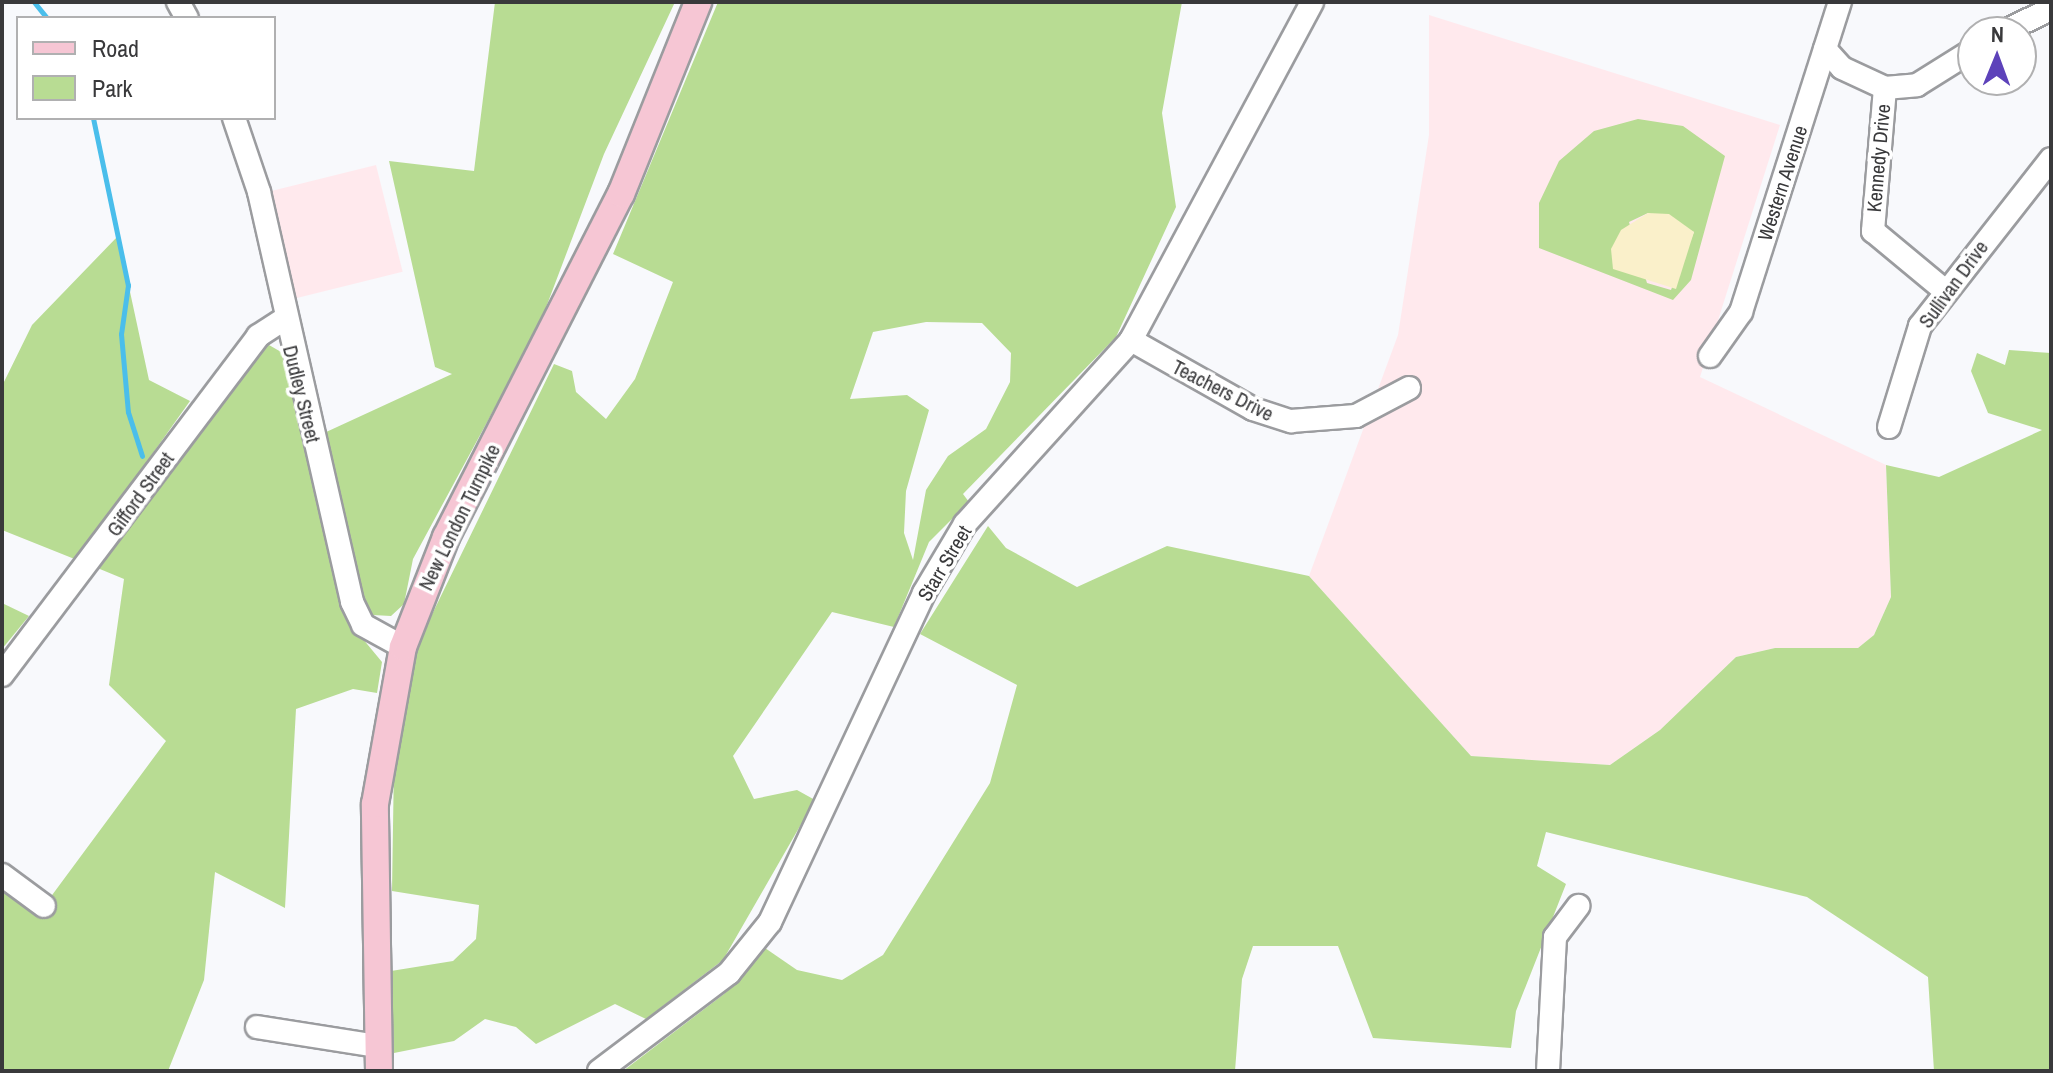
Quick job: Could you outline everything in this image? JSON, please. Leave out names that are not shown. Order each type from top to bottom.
[{"type":"main road","name":"New London Turnpike","points":[[378,1059],[375,804],[403,647],[446,537],[621,194],[698,2]]},
{"type":"street","name":"Starr Street","points":[[599,1071],[729,973],[770,922],[924,593],[965,524],[1131,340],[1312,2]]},
{"type":"street","name":"Western Avenue","points":[[1710,356],[1741,312],[1840,2]]},
{"type":"street","points":[[1825,49],[1842,68],[1885,88],[1917,85],[1957,60]]},
{"type":"street","name":"Kennedy Drive","points":[[1885,88],[1873,231],[1944,290]]},
{"type":"street","name":"Dudley Street","points":[[235,120],[259,192],[284,319],[352,602],[363,625],[403,647]]},
{"type":"street","name":"Sullivan Drive","points":[[1889,427],[1920,326],[1944,290],[2051,159]]},
{"type":"street","name":"Gifford Street","points":[[2,675],[258,336],[284,319]]},
{"type":"street","name":"Teachers Drive","points":[[1131,340],[1253,409],[1291,421],[1356,416],[1409,388]]},
{"type":"street","points":[[2,875],[44,906]]},
{"type":"street","points":[[1548,1071],[1555,937],[1578,906]]},
{"type":"street","points":[[257,1027],[378,1059]]},
{"type":"shaded area","points":[[1429,15],[1780,125],[1700,377],[1886,465],[1891,597],[1874,635],[1858,648],[1775,648],[1736,657],[1660,730],[1610,765],[1471,756],[1309,576],[1398,335],[1429,135]]},
{"type":"shaded area","points":[[376,165],[403,272],[296,298],[269,192]]},
{"type":"green space","points":[[495,2],[675,2],[604,154],[539,326],[413,559],[404,604],[391,616],[373,615],[359,598],[324,433],[452,374],[435,367],[389,161],[474,171]]},
{"type":"green space","points":[[718,2],[1182,2],[1162,113],[1176,207],[1116,337],[963,494],[969,502],[929,542],[894,627],[832,612],[733,756],[754,799],[797,790],[815,800],[723,960],[646,1019],[615,1004],[536,1044],[516,1027],[485,1019],[454,1041],[394,1053],[391,971],[453,961],[476,939],[479,905],[392,891],[394,763],[420,639],[554,364],[572,371],[576,392],[606,419],[635,379],[673,282],[613,254]],"holes":[[[926,322],[982,323],[1011,353],[1010,382],[986,429],[948,456],[926,490],[913,560],[904,533],[906,491],[929,410],[907,395],[850,399],[873,332]]]},
{"type":"green space","points":[[1638,119],[1683,126],[1725,156],[1691,280],[1673,300],[1539,248],[1539,203],[1559,161],[1594,131]],"holes":[[[1648,213],[1694,232],[1671,290],[1647,283],[1629,222]]]},
{"type":"green space","points":[[118,236],[149,380],[190,401],[77,560],[2,530],[2,386],[32,325]]},
{"type":"green space","points":[[269,345],[288,356],[358,633],[382,662],[377,693],[353,689],[296,709],[285,908],[215,872],[204,980],[168,1071],[2,1071],[2,872],[44,906],[166,741],[109,685],[124,579],[95,567],[259,348]]},
{"type":"green space","points":[[2009,350],[2051,353],[2051,1071],[1934,1071],[1928,977],[1807,897],[1546,832],[1537,866],[1566,884],[1516,1011],[1511,1048],[1373,1038],[1338,946],[1253,946],[1242,979],[1235,1071],[623,1071],[724,994],[765,948],[797,970],[842,980],[883,955],[990,783],[1017,685],[920,634],[988,526],[1006,548],[1077,587],[1167,546],[1309,576],[1471,756],[1610,765],[1660,730],[1736,657],[1775,648],[1858,648],[1874,635],[1891,597],[1886,465],[1939,477],[2042,430],[1988,413],[1971,371],[1977,353],[2005,365]]},
{"type":"green space","points":[[2,603],[29,616],[2,649]]},
{"type":"sand","points":[[1648,213],[1669,214],[1694,232],[1676,289],[1613,269],[1611,249],[1621,230]]},
{"type":"waterway","points":[[34,2],[45,16]]},
{"type":"waterway","points":[[93,120],[128,285],[121,334],[128,412],[142,456]]}]
